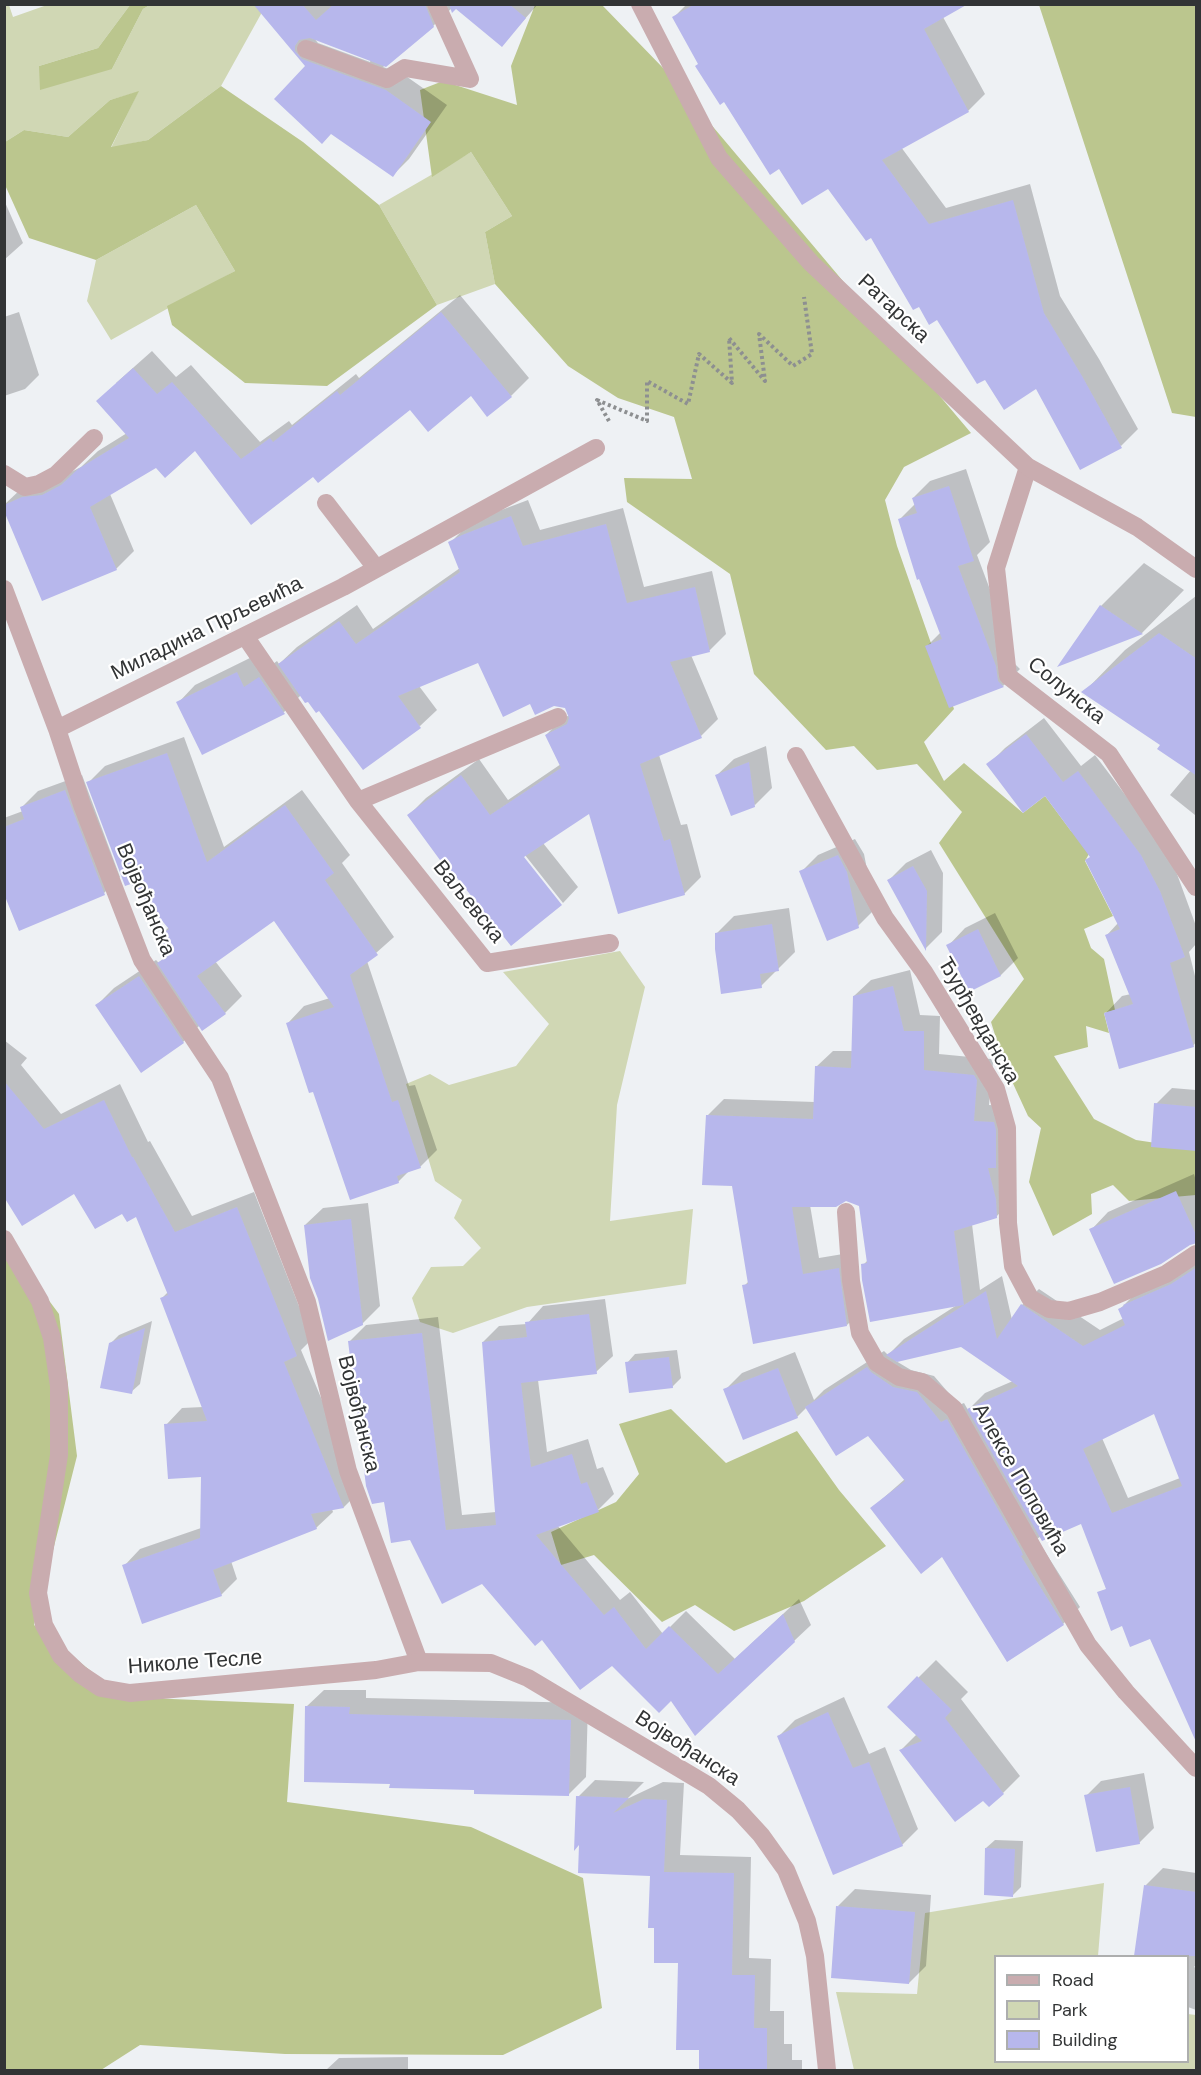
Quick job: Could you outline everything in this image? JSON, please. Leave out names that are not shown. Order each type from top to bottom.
[{"type":"street","points":[[306,50],[387,80],[405,68],[470,80],[436,4]]},
{"type":"street","name":"Ратарска","points":[[640,4],[719,158],[811,263],[1028,467],[1137,527],[1197,569]]},
{"type":"street","points":[[4,474],[25,487],[39,484],[56,475],[94,438]]},
{"type":"street","name":"Миладина Прљевића","points":[[57,729],[376,568],[596,448]]},
{"type":"street","name":"Солунска","points":[[1028,467],[996,568],[1008,676],[1109,754],[1197,887]]},
{"type":"street","points":[[326,503],[376,568]]},
{"type":"street","name":"Војвођанска","points":[[4,589],[57,729],[82,805],[142,960],[220,1078],[303,1292],[348,1471],[419,1662],[491,1663],[528,1678],[709,1786],[738,1810],[786,1870],[807,1921],[815,1956],[827,2070]]},
{"type":"street","name":"Ваљевска","points":[[245,636],[358,801],[487,963],[610,943]]},
{"type":"street","points":[[358,801],[558,717]]},
{"type":"street","name":"Ђурђевданска","points":[[796,756],[885,918],[924,972],[996,1089],[1007,1128],[1008,1223],[1013,1266],[1030,1298],[1049,1309],[1069,1311],[1100,1302],[1166,1274],[1197,1254]]},
{"type":"street","name":"Алексе Поповића","points":[[846,1212],[851,1281],[860,1333],[877,1363],[899,1377],[922,1382],[954,1409],[1088,1645],[1126,1692],[1197,1768]]},
{"type":"street","name":"Николе Тесле","points":[[4,1239],[40,1301],[52,1338],[59,1386],[59,1455],[38,1593],[44,1625],[61,1656],[80,1674],[101,1688],[130,1693],[376,1670],[419,1662]]},
{"type":"path","points":[[596,448],[617,437],[597,400],[647,421],[647,381],[688,404],[699,354],[732,383],[729,338],[765,381],[759,334],[794,366],[812,354],[801,273],[811,263]]},
{"type":"green space","points":[[5,5],[9,5],[13,17],[47,5],[130,5],[98,48],[39,66],[112,69],[143,9],[150,5],[266,5],[221,86],[148,140],[111,148],[138,92],[110,100],[68,137],[24,130],[5,142]]},
{"type":"green space","points":[[130,5],[150,5],[143,9],[112,69],[40,90],[39,66],[98,48]]},
{"type":"green space","points":[[535,5],[602,5],[666,71],[971,433],[904,467],[885,500],[897,546],[954,709],[924,742],[944,781],[964,763],[1023,813],[1045,796],[1071,831],[1098,838],[1085,861],[1113,916],[1084,929],[1091,948],[1104,959],[1115,1010],[1104,1013],[1109,1033],[1086,1026],[1088,1047],[1054,1056],[1094,1119],[1136,1140],[1196,1149],[1196,1195],[1129,1201],[1113,1185],[1091,1194],[1092,1214],[1053,1236],[1029,1182],[1041,1128],[1028,1116],[1004,1064],[991,1022],[1024,979],[939,843],[962,812],[917,764],[877,770],[854,746],[826,750],[754,674],[730,574],[627,502],[624,478],[692,479],[674,417],[618,398],[568,366],[495,284],[485,232],[512,216],[471,152],[432,177],[420,90],[443,81],[517,105],[511,66]]},
{"type":"green space","points":[[1039,5],[1196,5],[1196,417],[1172,413]]},
{"type":"green space","points":[[221,86],[303,142],[379,205],[437,305],[327,386],[245,383],[172,325],[167,306],[235,271],[196,205],[96,260],[29,238],[5,185],[5,142],[24,130],[68,137],[110,100],[139,91],[111,147],[148,140]]},
{"type":"green space","points":[[471,152],[512,216],[485,232],[495,284],[437,305],[379,205]]},
{"type":"green space","points":[[196,205],[235,271],[111,340],[87,301],[96,260]]},
{"type":"green space","points":[[620,951],[645,987],[617,1105],[610,1221],[693,1209],[686,1284],[527,1307],[453,1333],[420,1322],[412,1298],[431,1267],[463,1266],[481,1248],[454,1218],[462,1200],[435,1181],[406,1084],[430,1074],[449,1085],[516,1066],[549,1024],[503,972]]},
{"type":"green space","points":[[4,1240],[59,1314],[77,1456],[34,1625],[123,1697],[294,1704],[287,1802],[471,1827],[583,1878],[602,2008],[503,2055],[285,2054],[140,2045],[101,2070],[5,2070]]},
{"type":"green space","points":[[671,1409],[726,1463],[797,1431],[839,1490],[886,1546],[804,1601],[734,1631],[695,1605],[662,1622],[594,1555],[561,1565],[551,1532],[616,1502],[639,1474],[619,1424]]},
{"type":"green space","points":[[1104,1883],[1098,1955],[994,1955],[994,2063],[1189,2063],[1189,2014],[1196,2015],[1196,2070],[854,2070],[836,1992],[917,1994],[925,1913]]},
{"type":"building","points":[[253,4],[302,4],[316,20],[334,4],[425,4],[434,27],[386,67],[310,38],[299,40],[295,46],[295,51],[302,59],[386,90],[431,122],[393,177],[331,134],[322,144],[274,99],[305,66]]},
{"type":"building","points":[[449,4],[509,4],[526,18],[502,47],[456,9],[452,13]]},
{"type":"building","points":[[695,4],[968,4],[924,29],[969,112],[882,160],[929,224],[1013,200],[1044,313],[1122,448],[1080,470],[1036,389],[1004,410],[985,380],[977,384],[937,320],[929,325],[919,307],[913,310],[871,238],[866,241],[828,189],[802,205],[779,169],[770,175],[724,102],[720,105],[695,66],[698,64],[672,17]]},
{"type":"building","points":[[441,312],[512,397],[487,417],[471,396],[428,432],[410,410],[318,483],[313,477],[251,525],[195,451],[165,478],[156,468],[90,507],[117,570],[42,601],[4,511],[4,505],[22,497],[42,495],[61,485],[78,469],[129,438],[96,401],[133,368],[157,394],[172,382],[241,459],[270,438],[273,442],[337,391],[340,395]]},
{"type":"building","points":[[949,486],[974,561],[958,566],[996,666],[998,681],[1004,687],[949,708],[925,646],[942,639],[919,579],[917,580],[898,519],[917,513],[912,498]]},
{"type":"building","points":[[511,516],[523,546],[606,524],[627,603],[695,587],[710,652],[670,662],[702,738],[640,764],[664,841],[670,839],[685,895],[618,914],[589,814],[524,857],[562,905],[511,946],[450,869],[448,871],[407,815],[461,775],[490,815],[561,768],[545,735],[567,724],[569,718],[565,708],[554,706],[535,715],[530,704],[503,717],[478,663],[398,696],[421,728],[363,770],[319,711],[316,713],[308,702],[305,703],[278,664],[339,621],[356,644],[460,572],[448,542]]},
{"type":"building","points":[[1100,605],[1143,634],[1057,667]]},
{"type":"building","points":[[1159,633],[1197,659],[1197,776],[1157,749],[1160,745],[1081,692]]},
{"type":"building","points":[[237,672],[244,687],[259,677],[285,714],[202,755],[176,702]]},
{"type":"building","points":[[1026,734],[1063,782],[1078,771],[1141,855],[1160,891],[1185,957],[1170,963],[1194,1047],[1119,1069],[1104,1013],[1133,1004],[1105,935],[1120,929],[1085,860],[1090,857],[1045,796],[1023,813],[986,764]]},
{"type":"building","points":[[167,753],[207,862],[285,805],[334,873],[325,880],[378,955],[350,975],[392,1102],[398,1100],[421,1168],[397,1176],[399,1183],[350,1200],[313,1092],[309,1093],[286,1023],[334,1007],[274,921],[197,976],[226,1014],[202,1031],[157,963],[168,956],[155,939],[169,929],[131,884],[125,886],[86,782]]},
{"type":"building","points":[[749,762],[755,807],[731,816],[715,775]]},
{"type":"building","points":[[65,790],[105,895],[19,931],[4,894],[4,827],[24,819],[20,807]]},
{"type":"building","points":[[838,855],[847,872],[859,928],[827,941],[799,871]]},
{"type":"building","points":[[913,866],[927,891],[926,951],[887,880]]},
{"type":"building","points":[[772,924],[779,971],[760,974],[762,988],[721,994],[715,933]]},
{"type":"building","points":[[978,929],[1001,976],[969,992],[946,945]]},
{"type":"building","points":[[139,976],[184,1043],[141,1073],[95,1005]]},
{"type":"building","points":[[893,986],[904,1031],[924,1031],[924,1070],[974,1075],[977,1080],[974,1121],[994,1122],[996,1130],[996,1168],[988,1168],[996,1199],[997,1218],[954,1231],[964,1305],[870,1322],[862,1280],[861,1264],[867,1263],[859,1206],[846,1201],[836,1207],[792,1207],[803,1274],[839,1268],[847,1326],[753,1344],[742,1285],[748,1284],[732,1186],[702,1185],[706,1115],[813,1119],[815,1066],[851,1068],[853,996]]},
{"type":"building","points":[[4,1081],[44,1129],[104,1100],[132,1157],[175,1232],[237,1207],[297,1356],[284,1362],[344,1508],[311,1514],[317,1529],[213,1570],[222,1596],[142,1624],[122,1565],[200,1538],[201,1477],[168,1479],[164,1424],[207,1421],[160,1298],[168,1295],[136,1217],[127,1222],[122,1214],[95,1229],[74,1194],[22,1226],[4,1197]]},
{"type":"building","points":[[1154,1103],[1197,1107],[1197,1151],[1151,1147]]},
{"type":"building","points":[[1176,1191],[1197,1237],[1197,1243],[1161,1264],[1114,1284],[1089,1229]]},
{"type":"building","points":[[351,1219],[363,1325],[328,1341],[318,1299],[310,1278],[304,1225]]},
{"type":"building","points":[[1197,1267],[1197,1744],[1150,1639],[1130,1647],[1122,1626],[1111,1631],[1097,1592],[1106,1589],[1081,1524],[1042,1541],[967,1409],[1018,1386],[961,1347],[897,1362],[886,1355],[986,1291],[997,1339],[1021,1304],[1083,1346],[1125,1325],[1118,1309],[1123,1305],[1171,1284]],"holes":[[[1154,1414],[1182,1486],[1112,1513],[1083,1449]]]},
{"type":"building","points":[[589,1314],[597,1374],[521,1383],[531,1467],[572,1454],[581,1484],[587,1482],[599,1512],[536,1535],[604,1615],[614,1607],[646,1649],[669,1626],[718,1674],[783,1614],[795,1642],[695,1736],[671,1701],[659,1713],[612,1666],[580,1690],[542,1640],[535,1646],[482,1584],[442,1604],[410,1540],[391,1543],[384,1502],[372,1504],[366,1486],[348,1341],[422,1333],[446,1530],[496,1525],[482,1342],[527,1337],[525,1322]]},
{"type":"building","points":[[145,1328],[132,1394],[100,1388],[109,1343]]},
{"type":"building","points":[[669,1357],[673,1388],[629,1393],[625,1362]]},
{"type":"building","points":[[867,1367],[893,1387],[917,1392],[941,1422],[947,1419],[1021,1550],[1023,1555],[1021,1556],[1064,1625],[1007,1662],[942,1557],[921,1574],[870,1508],[905,1481],[868,1436],[836,1456],[805,1407]]},
{"type":"building","points":[[778,1368],[798,1418],[743,1440],[723,1389]]},
{"type":"building","points":[[917,1676],[952,1710],[945,1718],[1004,1794],[989,1807],[983,1801],[955,1822],[899,1750],[922,1741],[887,1707]]},
{"type":"building","points":[[305,1706],[350,1707],[349,1714],[571,1720],[569,1796],[474,1794],[474,1790],[389,1788],[390,1784],[304,1782]]},
{"type":"building","points":[[828,1712],[853,1768],[869,1762],[903,1846],[833,1875],[777,1736]]},
{"type":"building","points":[[1130,1787],[1140,1844],[1096,1852],[1084,1795]]},
{"type":"building","points":[[576,1796],[629,1798],[613,1813],[644,1799],[667,1800],[664,1872],[734,1873],[732,1975],[755,1975],[754,2028],[767,2028],[767,2070],[699,2070],[699,2050],[676,2050],[678,1963],[654,1963],[654,1928],[648,1928],[650,1876],[578,1873],[579,1845],[574,1851]]},
{"type":"building","points":[[985,1848],[1015,1849],[1013,1897],[984,1895]]},
{"type":"building","points":[[1144,1885],[1197,1892],[1197,1956],[1134,1955]]},
{"type":"building","points":[[836,1906],[915,1912],[909,1984],[831,1978]]}]
